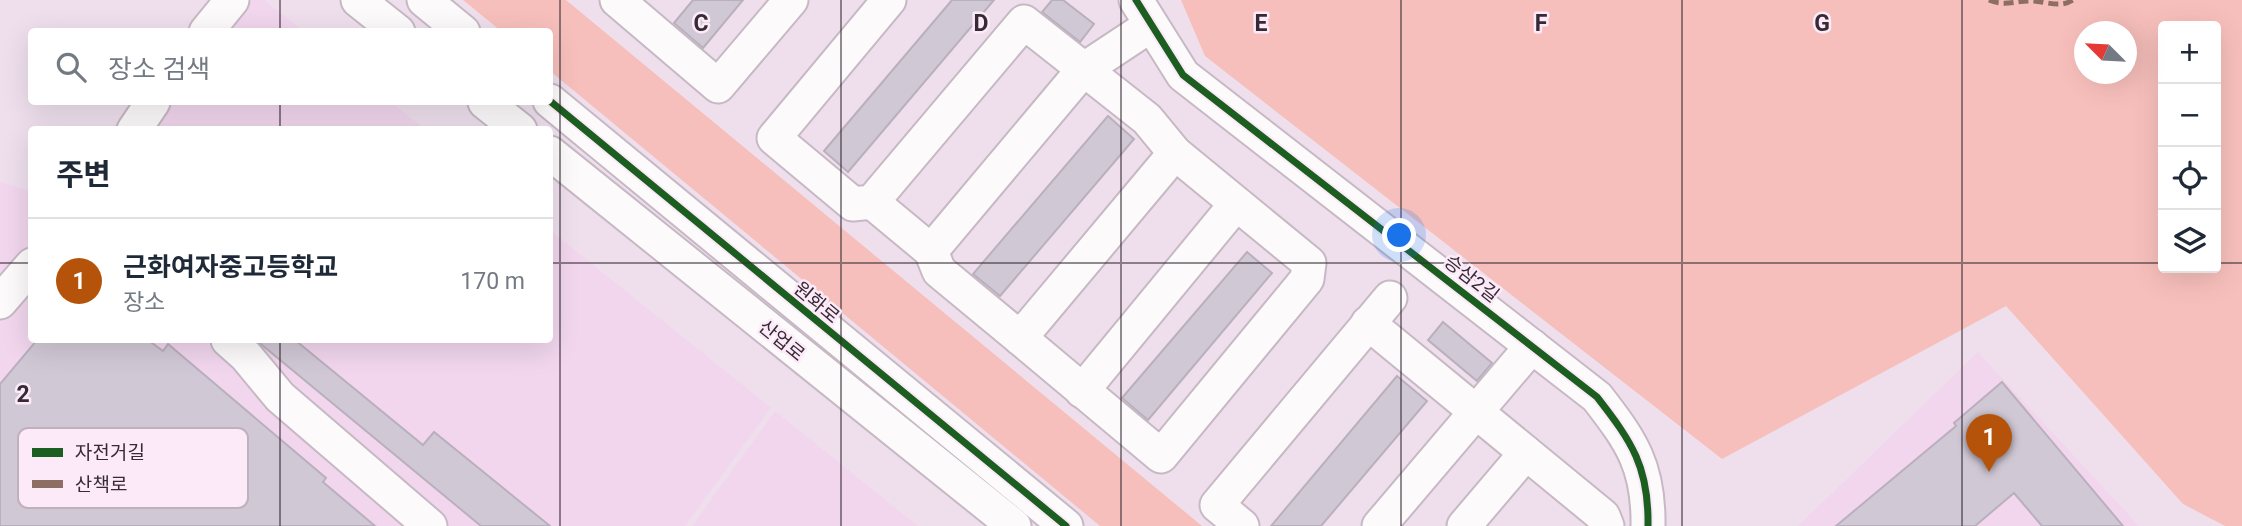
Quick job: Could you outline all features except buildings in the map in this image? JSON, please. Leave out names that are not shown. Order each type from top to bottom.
[{"type":"street","points":[[209,28],[232,0]]},
{"type":"street","points":[[358,0],[393,28]]},
{"type":"street","points":[[424,0],[458,28]]},
{"type":"street","points":[[619,1],[718,86],[791,0]]},
{"type":"street","points":[[872,202],[931,251],[939,271],[1161,456],[1307,279],[1309,263],[1175,153],[1147,119],[1083,70],[1028,11],[872,202],[852,204],[774,138],[889,0]]},
{"type":"street","points":[[931,251],[1083,70],[1143,12]]},
{"type":"street","name":"승삼2길","points":[[1143,12],[1183,75],[1597,397],[1630,440],[1648,494],[1648,526]]},
{"type":"street","name":"원화로","points":[[553,103],[1066,526]]},
{"type":"street","points":[[137,126],[151,105]]},
{"type":"street","points":[[489,105],[515,126]]},
{"type":"street","points":[[1020,338],[1175,153]]},
{"type":"street","name":"산업로","points":[[553,155],[1014,526]]},
{"type":"street","points":[[1082,391],[1236,204]]},
{"type":"street","points":[[0,302],[28,270]]},
{"type":"street","points":[[1242,526],[1217,505],[1390,298]]},
{"type":"street","points":[[1368,323],[1603,516],[1606,526]]},
{"type":"street","points":[[231,343],[246,356],[280,397],[430,526]]},
{"type":"street","points":[[1379,526],[1532,346]]},
{"type":"street","points":[[1464,526],[1526,453]]},
{"type":"shaded area","points":[[253,0],[264,0],[299,28],[222,28]]},
{"type":"shaded area","points":[[463,0],[566,0],[1202,526],[1100,526],[553,73],[553,28],[497,28]]},
{"type":"shaded area","points":[[1181,0],[2242,0],[2242,526],[2225,526],[2183,504],[2006,306],[1722,459],[1205,56]]},
{"type":"shaded area","points":[[136,105],[394,105],[421,126],[113,126]]},
{"type":"shaded area","points":[[0,182],[28,190],[28,343],[553,343],[553,232],[771,408],[685,526],[0,526]]},
{"type":"shaded area","points":[[1978,352],[2139,526],[1798,526]]},
{"type":"shaded area","points":[[775,411],[918,526],[692,526]]},
{"type":"marked path","points":[[1989,0],[2001,3],[2034,1],[2059,4],[2073,0]]},
{"type":"cycle path","points":[[1136,0],[1183,75],[1597,397],[1629,442],[1642,471],[1648,505],[1648,526]]},
{"type":"cycle path","points":[[553,103],[1066,526]]},
{"type":"place","name":"근화여자중고등학교","points":[[1989,472]]}]
